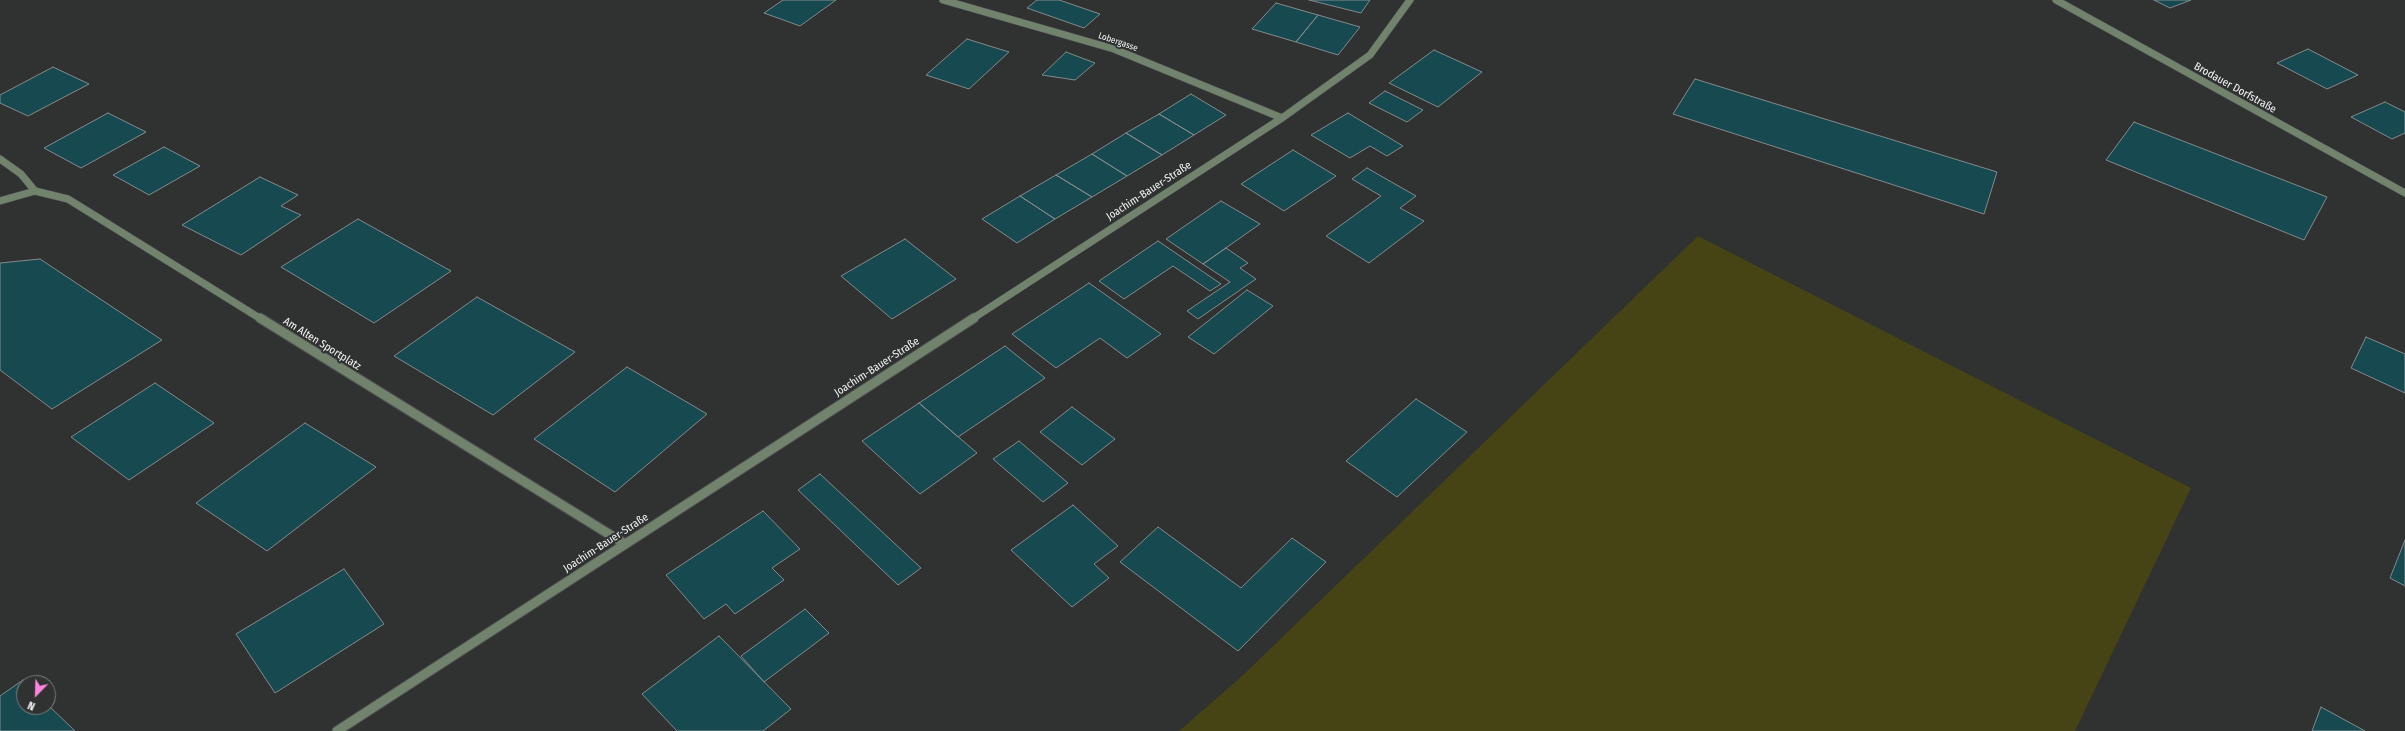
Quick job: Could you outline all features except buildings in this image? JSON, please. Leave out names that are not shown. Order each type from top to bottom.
[{"type":"street","name":"Lobergasse","points":[[943,0],[1114,49],[1282,118]]},
{"type":"street","name":"Joachim-Bauer-Straße","points":[[337,731],[1282,118],[1370,55],[1410,0]]},
{"type":"street","name":"Brodauer Dorfstraße","points":[[2056,0],[2405,193]]},
{"type":"street","points":[[0,159],[21,174],[35,191]]},
{"type":"street","name":"Am Alten Sportplatz","points":[[0,201],[35,191],[68,199],[625,544]]},
{"type":"shaded area","points":[[1698,236],[2191,488],[2075,731],[1179,731],[1242,676]]}]
